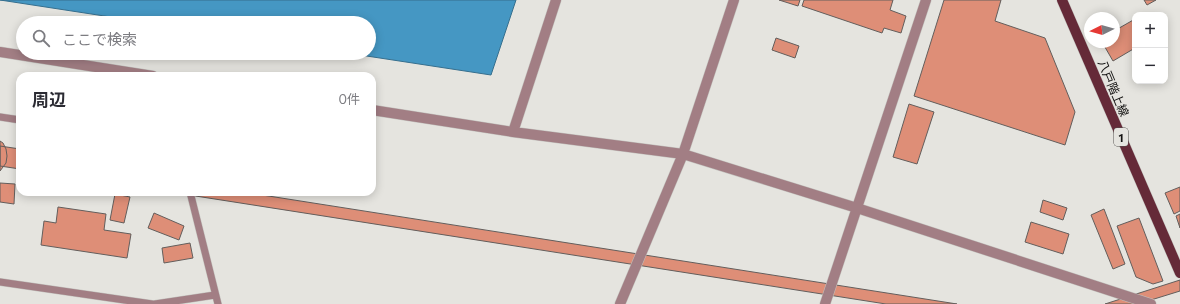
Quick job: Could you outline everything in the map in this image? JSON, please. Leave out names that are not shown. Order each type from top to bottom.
[{"type":"main road","name":"八戸階上線","points":[[1062,0],[1180,274]]},
{"type":"street","points":[[513,132],[556,0]]},
{"type":"street","points":[[620,304],[683,154],[734,0]]},
{"type":"street","points":[[825,304],[926,0]]},
{"type":"street","points":[[0,52],[16,55]]},
{"type":"street","points":[[51,60],[128,72]]},
{"type":"street","points":[[376,111],[513,132],[683,154],[857,208],[1151,304]]},
{"type":"lane","points":[[0,117],[16,119]]},
{"type":"lane","points":[[191,196],[218,304]]},
{"type":"lane","points":[[0,282],[152,304]]},
{"type":"lane","points":[[155,304],[215,295]]},
{"type":"water","points":[[0,0],[516,0],[491,75],[376,57],[376,16],[104,16]]},
{"type":"building","points":[[779,0],[800,0],[798,6]]},
{"type":"building","points":[[804,0],[893,0],[890,10],[906,16],[901,33],[884,28],[882,33],[802,6]]},
{"type":"building","points":[[944,0],[1001,0],[995,21],[1045,38],[1075,112],[1065,145],[914,96]]},
{"type":"building","points":[[1144,0],[1156,0],[1147,5]]},
{"type":"building","points":[[1132,21],[1132,50],[1113,61],[1105,48],[1120,48],[1120,28]]},
{"type":"building","points":[[776,38],[799,46],[795,58],[772,50]]},
{"type":"building","points":[[909,104],[934,112],[917,164],[893,157]]},
{"type":"building","points":[[0,141],[6,149],[7,156],[6,163],[0,171]]},
{"type":"building","points":[[0,146],[16,148],[16,168],[0,166]]},
{"type":"building","points":[[0,183],[15,184],[14,204],[0,202]]},
{"type":"building","points":[[1180,187],[1180,211],[1174,214],[1165,193]]},
{"type":"building","points":[[115,196],[130,197],[124,223],[110,220]]},
{"type":"building","points":[[196,196],[268,196],[957,304],[886,304]]},
{"type":"building","points":[[1043,200],[1067,208],[1063,220],[1040,212]]},
{"type":"building","points":[[58,207],[106,214],[104,230],[131,234],[127,258],[41,245],[44,221],[56,223]]},
{"type":"building","points":[[1104,209],[1125,264],[1113,269],[1091,215]]},
{"type":"building","points":[[154,213],[184,226],[179,240],[148,228]]},
{"type":"building","points":[[1180,214],[1180,228],[1176,216]]},
{"type":"building","points":[[1139,218],[1163,281],[1153,284],[1136,277],[1117,226]]},
{"type":"building","points":[[1031,222],[1069,234],[1063,254],[1025,242]]},
{"type":"building","points":[[190,243],[193,258],[164,263],[162,248]]},
{"type":"building","points":[[1180,280],[1180,291],[1138,304],[1105,304]]}]
